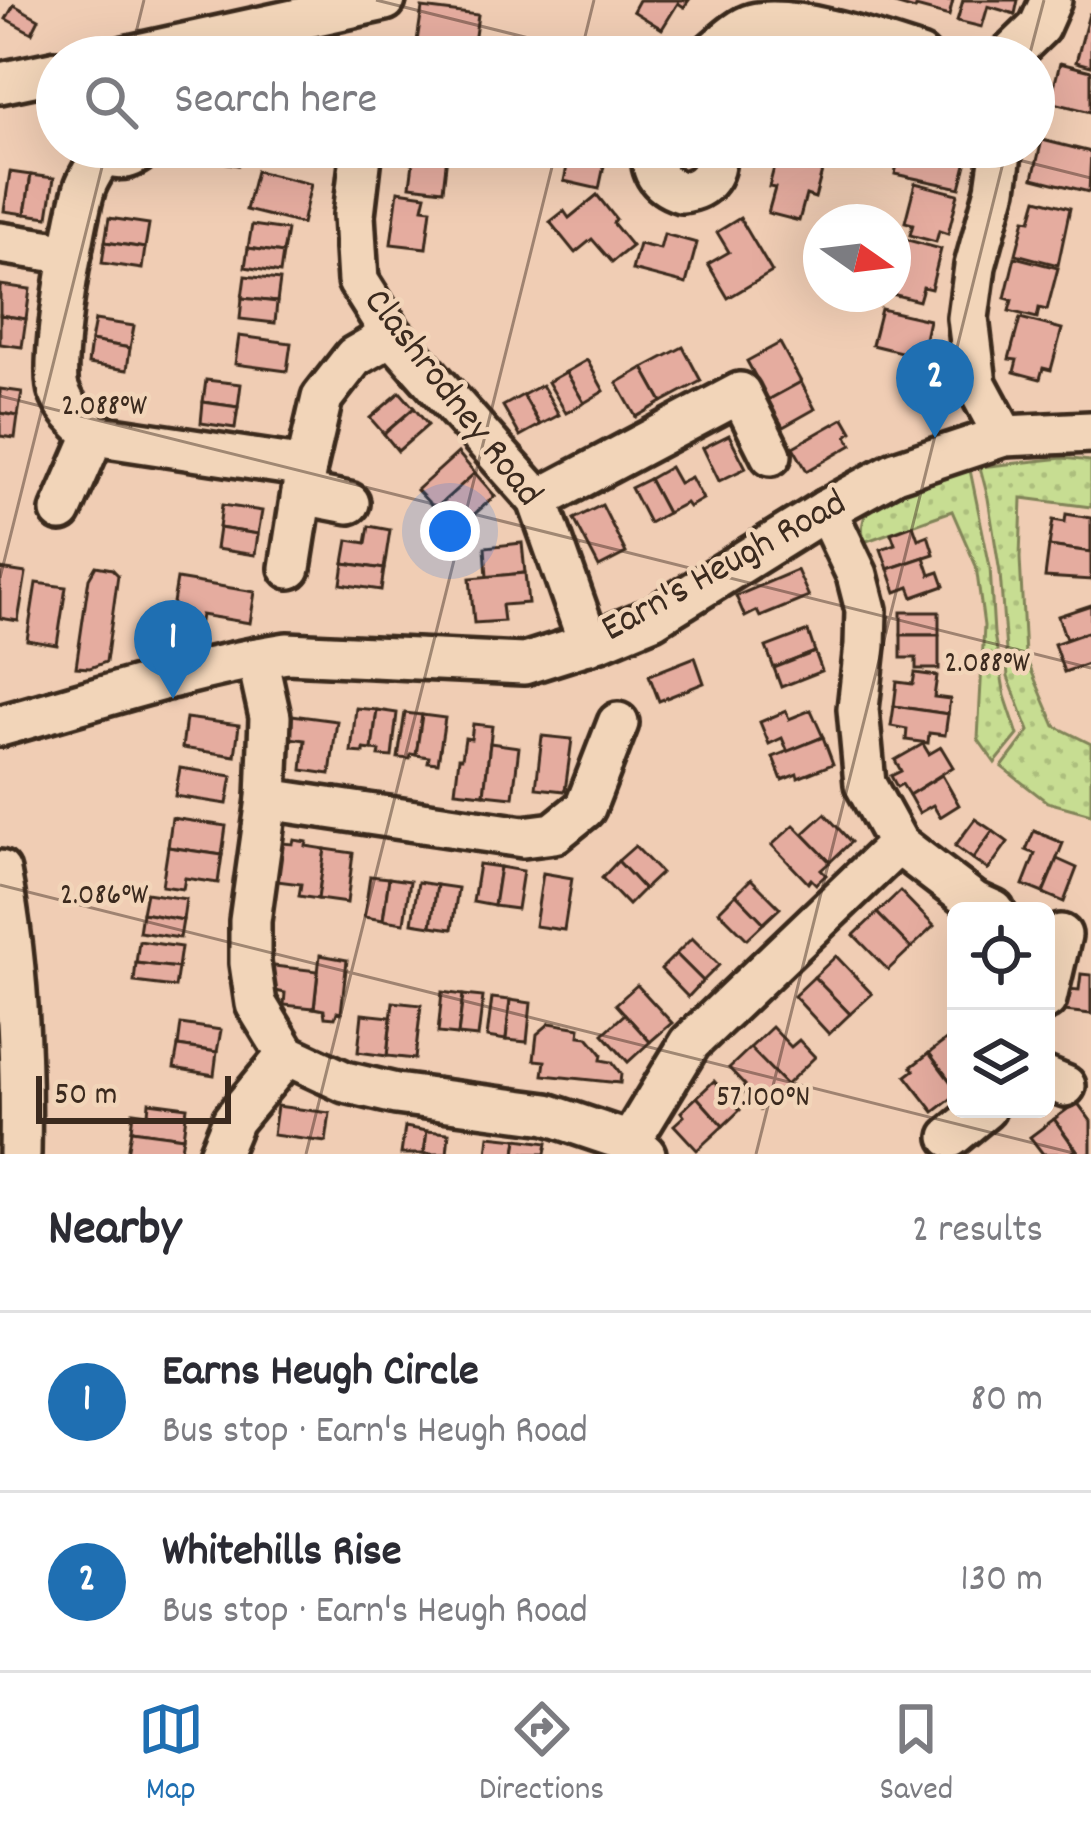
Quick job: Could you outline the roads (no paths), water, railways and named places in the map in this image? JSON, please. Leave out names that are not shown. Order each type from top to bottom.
[{"type":"street","points":[[221,36],[385,0]]},
{"type":"street","points":[[1030,36],[1051,0]]},
{"type":"street","points":[[726,36],[747,12],[853,36]]},
{"type":"street","points":[[0,83],[36,75]]},
{"type":"street","points":[[92,168],[71,254],[56,362],[57,387],[70,412],[94,435],[304,480],[350,503]]},
{"type":"street","name":"Clashrodney Road","points":[[360,168],[354,215],[358,281],[392,335],[538,500],[589,644]]},
{"type":"street","points":[[654,168],[661,182],[681,192],[702,186],[715,168]]},
{"type":"street","points":[[999,168],[975,266],[968,318],[976,384],[1004,436]]},
{"type":"street","points":[[0,243],[71,254]]},
{"type":"street","points":[[290,568],[322,398],[354,357],[392,335]]},
{"type":"street","points":[[538,500],[740,393],[771,455]]},
{"type":"street","name":"Earn's Heugh Road","points":[[0,726],[287,653],[524,664],[653,618],[895,472],[1004,436],[1091,432]]},
{"type":"street","points":[[61,511],[94,435]]},
{"type":"street","points":[[826,511],[857,575],[866,610],[858,709],[865,784],[898,844],[974,902]]},
{"type":"street","points":[[257,658],[270,717],[267,799],[250,921],[256,1004],[287,1055],[345,1082],[396,1094],[548,1114],[638,1148],[690,1043],[898,844]]},
{"type":"street","points":[[267,799],[524,837],[554,833],[585,808],[618,723]]},
{"type":"street","points":[[0,871],[9,915],[11,1091],[20,1154]]},
{"type":"street","points":[[1055,970],[1066,935]]},
{"type":"street","points":[[219,1154],[233,1120],[287,1055]]},
{"type":"street","points":[[951,1137],[974,1118]]},
{"type":"place","name":"Whitehills Rise","points":[[935,438]]},
{"type":"place","name":"Earns Heugh Circle","points":[[173,699]]}]
